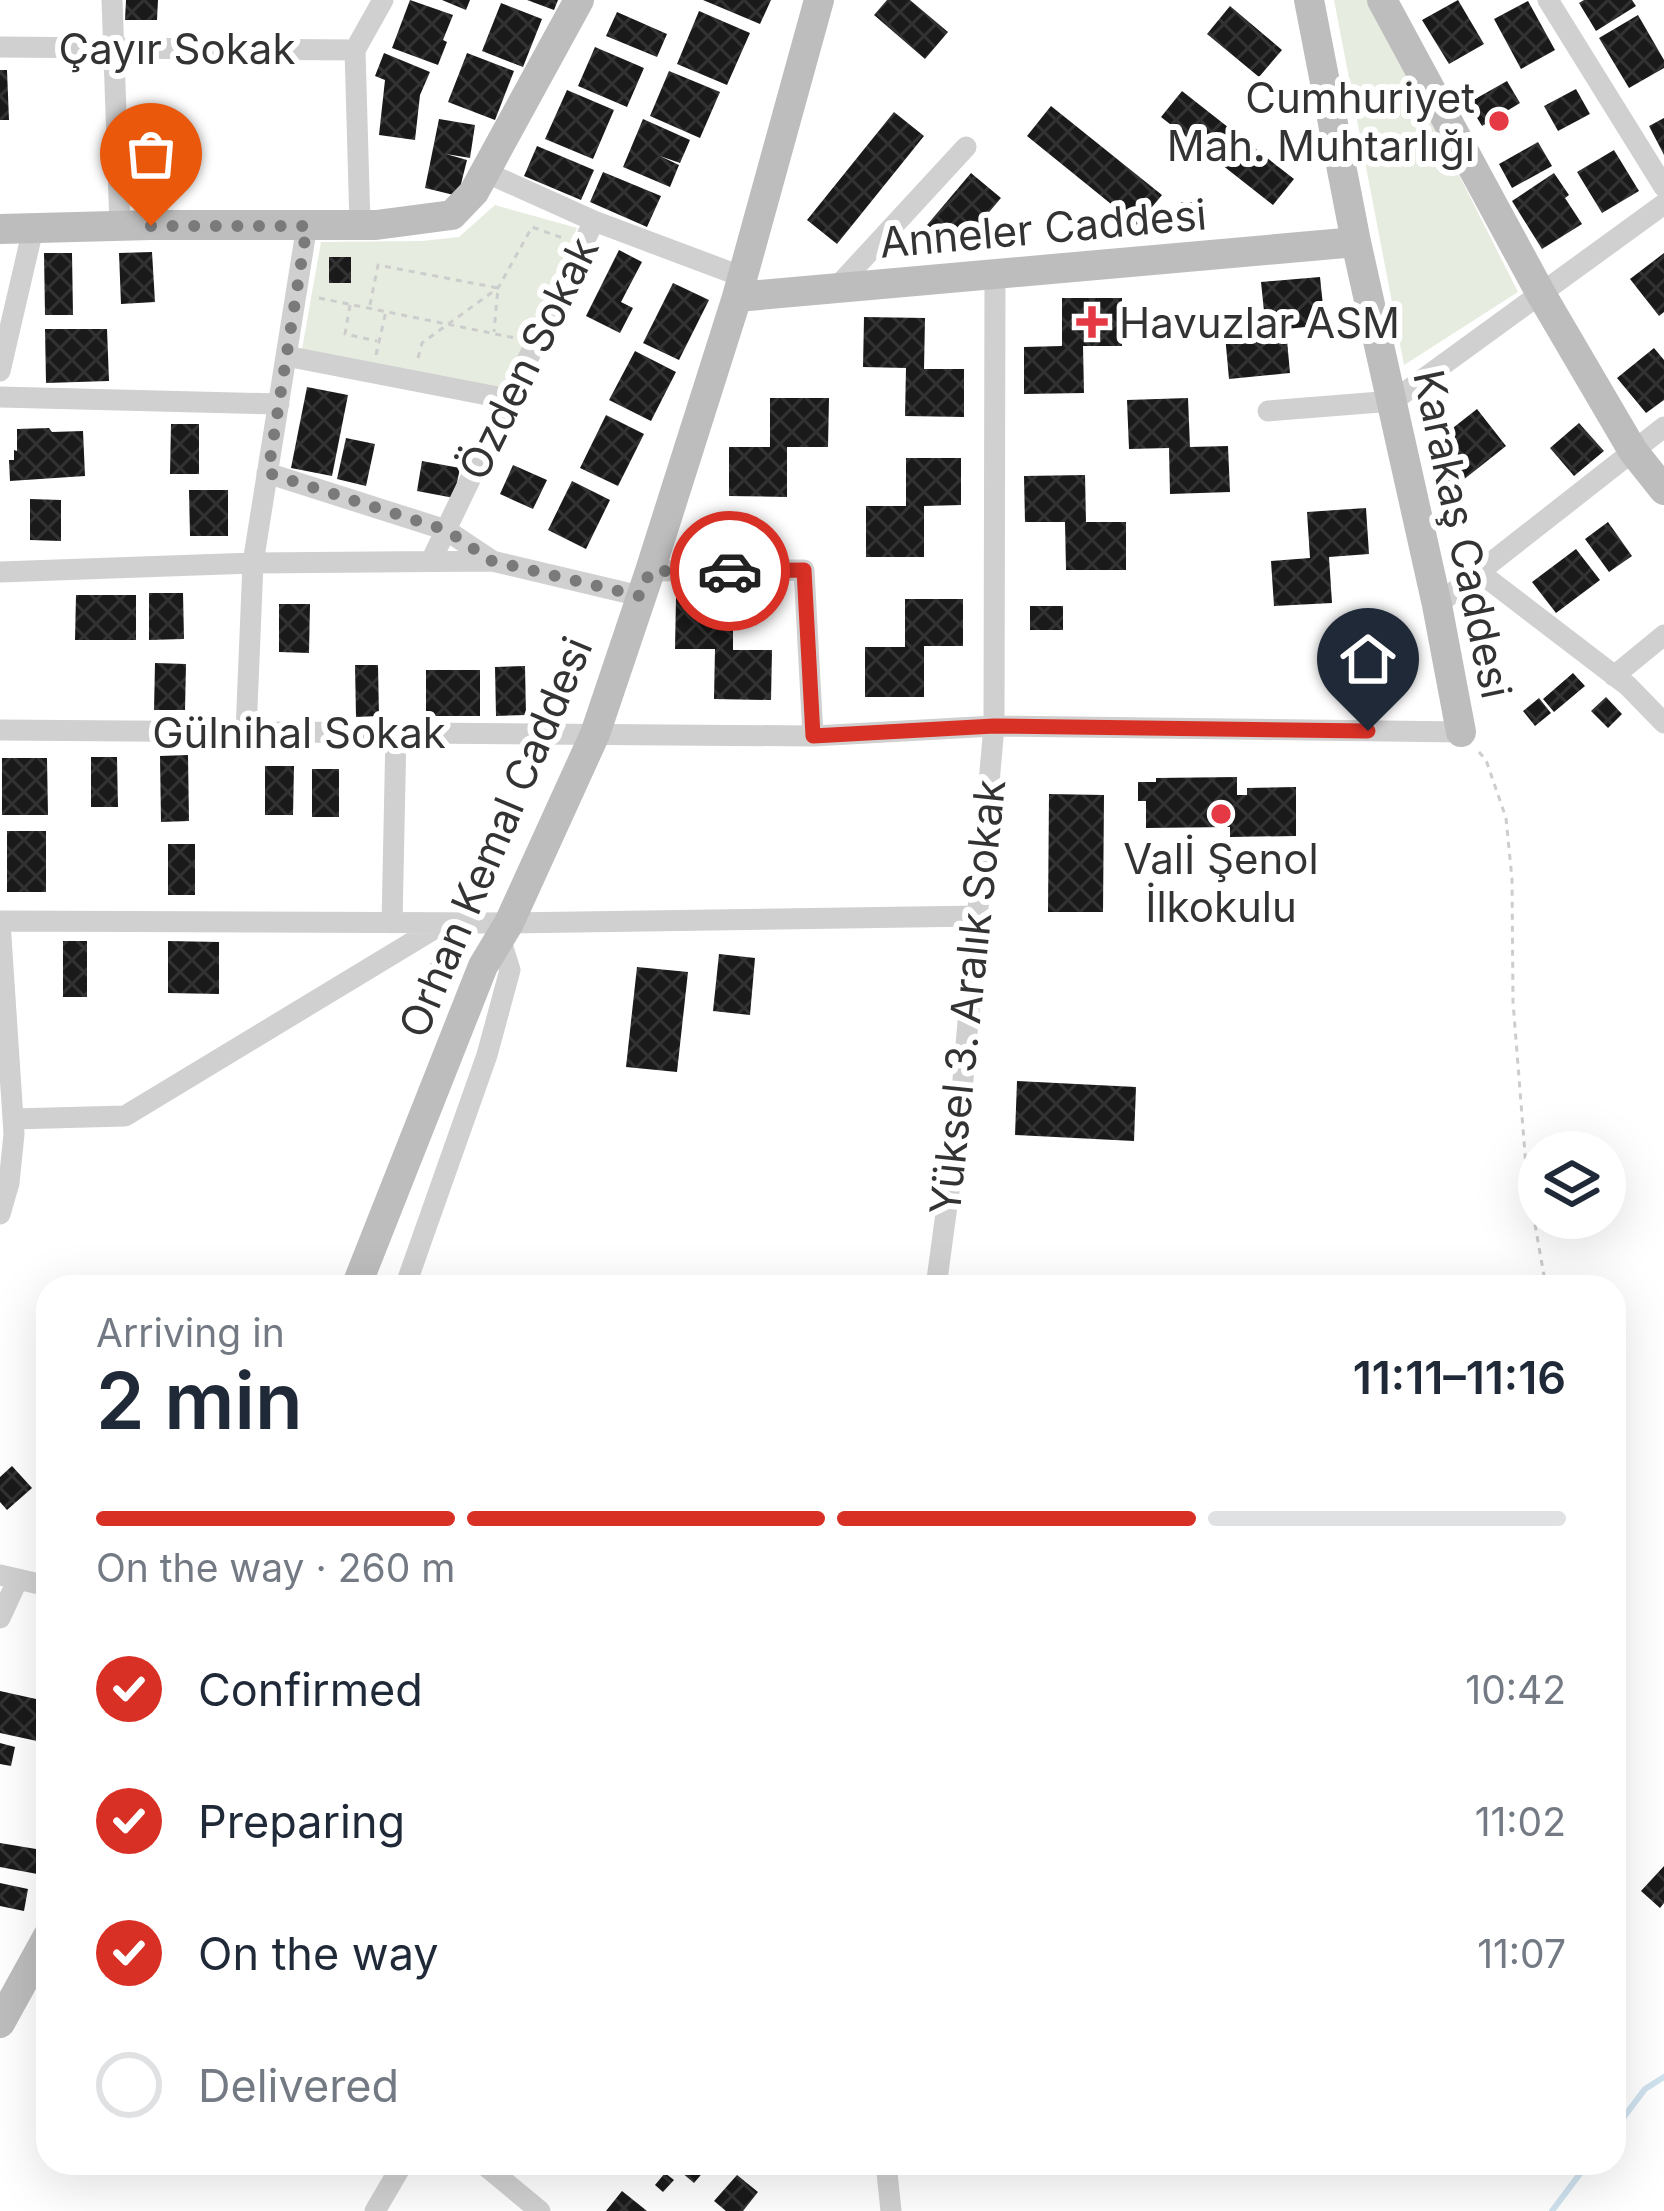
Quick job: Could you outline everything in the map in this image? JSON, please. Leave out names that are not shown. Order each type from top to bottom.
[{"type":"street","points":[[112,0],[120,226]]},
{"type":"street","points":[[361,226],[355,50],[383,0]]},
{"type":"street","points":[[0,230],[361,226],[452,215],[474,192],[579,0]]},
{"type":"street","name":"Orhan Kemal Caddesi","points":[[361,1275],[483,966],[505,930],[595,734],[740,287],[818,0]]},
{"type":"street","name":"Karakaş Caddesi","points":[[1309,0],[1461,732]]},
{"type":"street","points":[[1382,0],[1541,294],[1633,451],[1664,490]]},
{"type":"street","points":[[1548,0],[1664,187]]},
{"type":"street","name":"Çayır Sokak","points":[[0,47],[355,50]]},
{"type":"street","points":[[836,288],[966,147]]},
{"type":"street","points":[[485,172],[740,287]]},
{"type":"street","points":[[1268,411],[1393,401],[1664,204]]},
{"type":"street","name":"Özden Sokak","points":[[431,561],[535,342],[586,217]]},
{"type":"street","points":[[246,732],[253,563],[307,226]]},
{"type":"street","points":[[0,371],[33,229]]},
{"type":"street","name":"Anneler Caddesi","points":[[740,287],[836,288],[1356,242]]},
{"type":"street","name":"Yüksel 3. Aralık Sokak","points":[[938,1275],[961,1102],[994,726],[995,274]]},
{"type":"street","points":[[286,356],[508,399]]},
{"type":"street","points":[[0,397],[279,404]]},
{"type":"street","points":[[1437,605],[1664,427]]},
{"type":"street","points":[[268,473],[446,530],[492,561]]},
{"type":"street","points":[[0,572],[492,561],[645,584],[804,570],[813,736]]},
{"type":"street","points":[[1479,572],[1614,676],[1664,723]]},
{"type":"street","points":[[1614,676],[1664,635]]},
{"type":"street","name":"Gülnihal Sokak","points":[[0,730],[813,736],[994,726],[1461,732]]},
{"type":"street","points":[[392,923],[396,733]]},
{"type":"street","points":[[0,1214],[9,1183],[6,1155],[13,1119],[0,922],[444,923],[505,930],[979,916]]},
{"type":"street","points":[[13,1119],[124,1117],[444,923]]},
{"type":"street","points":[[409,1275],[488,1055],[510,970],[505,930]]},
{"type":"street","points":[[0,1618],[9,1577]]},
{"type":"street","points":[[2,2017],[36,1957]]},
{"type":"street","points":[[375,2211],[396,2175]]},
{"type":"street","points":[[497,2175],[541,2211]]},
{"type":"street","points":[[887,2175],[891,2211]]},
{"type":"path","points":[[494,334],[498,288],[532,227],[567,239],[586,217]]},
{"type":"path","points":[[369,308],[379,265],[498,288]]},
{"type":"path","points":[[416,366],[422,343],[498,288]]},
{"type":"path","points":[[296,293],[535,342]]},
{"type":"path","points":[[351,304],[345,334],[379,342]]},
{"type":"path","points":[[375,356],[386,311]]},
{"type":"path","points":[[1461,732],[1486,760],[1506,818],[1512,879],[1513,1002],[1527,1179],[1544,1275]]},
{"type":"shaded area","points":[[1334,0],[1371,0],[1518,292],[1404,365]]},
{"type":"shaded area","points":[[495,205],[577,228],[504,390],[302,349],[321,242],[459,237]]},
{"type":"building","points":[[126,0],[158,0],[157,20],[125,20]]},
{"type":"building","points":[[410,0],[453,15],[438,65],[392,48]]},
{"type":"building","points":[[442,0],[470,0],[466,10]]},
{"type":"building","points":[[527,0],[558,0],[554,10]]},
{"type":"building","points":[[703,0],[771,0],[760,24]]},
{"type":"building","points":[[887,0],[910,0],[948,32],[925,59],[874,15]]},
{"type":"building","points":[[1458,0],[1484,44],[1449,64],[1422,20]]},
{"type":"building","points":[[1632,0],[1636,6],[1596,31],[1579,3]]},
{"type":"building","points":[[1528,1],[1555,50],[1521,69],[1494,19]]},
{"type":"building","points":[[501,3],[542,19],[523,67],[482,51]]},
{"type":"building","points":[[1230,6],[1282,50],[1259,77],[1207,34]]},
{"type":"building","points":[[699,11],[750,33],[727,85],[677,64]]},
{"type":"building","points":[[617,12],[667,34],[657,57],[606,36]]},
{"type":"building","points":[[1638,15],[1664,68],[1629,88],[1599,38]]},
{"type":"building","points":[[595,47],[644,68],[627,107],[578,86]]},
{"type":"building","points":[[384,53],[430,72],[420,95],[415,140],[379,135],[385,80],[375,76]]},
{"type":"building","points":[[467,53],[514,71],[495,120],[448,102]]},
{"type":"building","points":[[0,70],[7,70],[9,120],[0,120]]},
{"type":"building","points":[[669,71],[720,92],[700,138],[650,116]]},
{"type":"building","points":[[1507,81],[1520,103],[1482,126],[1468,103]]},
{"type":"building","points":[[1576,89],[1590,114],[1558,131],[1544,106]]},
{"type":"building","points":[[567,90],[614,110],[593,159],[545,139]]},
{"type":"building","points":[[1182,91],[1294,179],[1273,205],[1161,117]]},
{"type":"building","points":[[1051,106],[1162,195],[1137,225],[1027,136]]},
{"type":"building","points":[[894,112],[924,136],[837,244],[807,220]]},
{"type":"building","points":[[1664,118],[1664,155],[1649,126]]},
{"type":"building","points":[[439,119],[475,125],[470,158],[446,154],[467,160],[458,196],[425,188]]},
{"type":"building","points":[[643,119],[690,140],[680,163],[660,156],[679,165],[670,187],[623,167]]},
{"type":"building","points":[[1538,142],[1552,166],[1512,188],[1499,164]]},
{"type":"building","points":[[146,144],[174,144],[174,194],[146,194]]},
{"type":"building","points":[[537,146],[594,170],[581,200],[524,176]]},
{"type":"building","points":[[1614,150],[1639,191],[1602,213],[1577,172]]},
{"type":"building","points":[[603,172],[661,196],[647,227],[590,202]]},
{"type":"building","points":[[971,173],[1001,198],[957,250],[927,225]]},
{"type":"building","points":[[1554,173],[1582,224],[1542,249],[1512,201]]},
{"type":"building","points":[[1181,202],[1205,202],[1205,230],[1181,230]]},
{"type":"building","points":[[619,250],[642,262],[621,302],[633,308],[620,333],[586,316]]},
{"type":"building","points":[[152,252],[155,302],[121,304],[119,253]]},
{"type":"building","points":[[44,253],[72,253],[73,315],[45,315]]},
{"type":"building","points":[[1664,253],[1664,312],[1659,316],[1630,279]]},
{"type":"building","points":[[329,257],[351,257],[351,283],[329,283]]},
{"type":"building","points":[[1320,277],[1325,325],[1286,329],[1290,373],[1229,379],[1225,335],[1266,331],[1261,282]]},
{"type":"building","points":[[673,283],[709,300],[679,360],[643,343]]},
{"type":"building","points":[[1062,298],[1122,298],[1122,346],[1083,346],[1084,393],[1024,394],[1024,347],[1062,346]]},
{"type":"building","points":[[864,317],[925,318],[924,369],[964,369],[964,417],[905,416],[906,368],[863,367]]},
{"type":"building","points":[[45,329],[107,329],[109,381],[46,383]]},
{"type":"building","points":[[1654,348],[1664,360],[1664,400],[1646,413],[1617,378]]},
{"type":"building","points":[[635,351],[676,372],[651,421],[609,400]]},
{"type":"building","points":[[307,387],[348,395],[332,476],[291,468]]},
{"type":"building","points":[[770,398],[829,398],[828,447],[787,447],[787,497],[729,496],[729,447],[770,447]]},
{"type":"building","points":[[1188,398],[1190,447],[1228,446],[1230,492],[1170,494],[1169,448],[1129,449],[1127,400]]},
{"type":"building","points":[[1477,409],[1506,446],[1448,492],[1437,478],[1448,469],[1439,458],[1445,454],[1435,442]]},
{"type":"building","points":[[606,415],[644,434],[618,486],[580,468]]},
{"type":"building","points":[[1579,423],[1604,451],[1574,476],[1550,448]]},
{"type":"building","points":[[171,424],[199,424],[199,474],[170,474]]},
{"type":"building","points":[[49,428],[52,432],[83,431],[85,476],[10,481],[9,460],[14,460],[17,451],[17,429]]},
{"type":"building","points":[[346,438],[375,444],[366,486],[337,479]]},
{"type":"building","points":[[906,458],[961,458],[961,505],[924,506],[924,557],[866,557],[866,506],[906,506]]},
{"type":"building","points":[[422,461],[460,468],[454,498],[417,491]]},
{"type":"building","points":[[513,465],[547,480],[533,509],[500,494]]},
{"type":"building","points":[[1085,475],[1086,522],[1126,522],[1126,570],[1066,570],[1065,522],[1025,522],[1024,476]]},
{"type":"building","points":[[572,481],[610,500],[586,549],[548,530]]},
{"type":"building","points":[[189,490],[228,490],[228,536],[190,536]]},
{"type":"building","points":[[30,499],[61,500],[61,541],[30,540]]},
{"type":"building","points":[[1366,508],[1369,554],[1329,557],[1332,603],[1274,606],[1271,561],[1310,558],[1307,512]]},
{"type":"building","points":[[1608,522],[1632,556],[1609,572],[1585,539]]},
{"type":"building","points":[[1576,549],[1600,580],[1556,613],[1532,582]]},
{"type":"building","points":[[149,593],[183,593],[184,639],[149,640]]},
{"type":"building","points":[[76,595],[136,595],[136,640],[75,640]]},
{"type":"building","points":[[676,598],[733,598],[733,650],[772,650],[771,700],[714,699],[715,649],[675,649]]},
{"type":"building","points":[[905,599],[963,599],[963,646],[924,646],[924,697],[865,697],[865,647],[905,647]]},
{"type":"building","points":[[279,604],[310,604],[309,653],[279,652]]},
{"type":"building","points":[[1030,606],[1063,606],[1063,630],[1030,630]]},
{"type":"building","points":[[155,663],[186,664],[185,710],[154,710]]},
{"type":"building","points":[[355,665],[378,665],[379,716],[356,717]]},
{"type":"building","points":[[525,666],[526,715],[496,716],[495,667]]},
{"type":"building","points":[[426,670],[480,670],[480,716],[426,716]]},
{"type":"building","points":[[1573,673],[1585,686],[1554,712],[1543,699]]},
{"type":"building","points":[[1606,697],[1622,714],[1608,728],[1591,711]]},
{"type":"building","points":[[1539,698],[1551,713],[1535,726],[1523,711]]},
{"type":"building","points":[[188,755],[189,821],[161,822],[160,756]]},
{"type":"building","points":[[91,757],[117,757],[118,807],[91,807]]},
{"type":"building","points":[[2,758],[47,758],[48,815],[2,815]]},
{"type":"building","points":[[265,766],[294,766],[293,815],[265,815]]},
{"type":"building","points":[[312,769],[339,769],[339,817],[312,817]]},
{"type":"building","name":"Valİ Şenol İlkokulu","points":[[1237,777],[1237,795],[1247,795],[1247,788],[1296,787],[1296,836],[1230,837],[1230,827],[1146,828],[1146,801],[1138,801],[1138,782]]},
{"type":"building","points":[[1049,794],[1104,795],[1103,912],[1048,912]]},
{"type":"building","points":[[7,831],[46,831],[46,892],[7,892]]},
{"type":"building","points":[[168,844],[195,844],[195,895],[168,895]]},
{"type":"building","points":[[63,941],[87,941],[87,997],[63,997]]},
{"type":"building","points":[[168,941],[219,942],[219,994],[168,993]]},
{"type":"building","points":[[719,954],[755,958],[750,1015],[713,1011]]},
{"type":"building","points":[[431,963],[454,972],[444,997],[422,988]]},
{"type":"building","points":[[637,967],[688,972],[677,1072],[626,1067]]},
{"type":"building","points":[[1017,1081],[1136,1087],[1134,1141],[1015,1135]]},
{"type":"building","points":[[12,1466],[32,1488],[7,1510],[0,1502],[0,1477]]},
{"type":"building","points":[[0,1691],[36,1699],[36,1741],[0,1733]]},
{"type":"building","points":[[0,1743],[15,1747],[11,1766],[0,1764]]},
{"type":"building","points":[[0,1843],[36,1849],[36,1874],[0,1867]]},
{"type":"building","points":[[1664,1866],[1664,1903],[1660,1908],[1641,1891]]},
{"type":"building","points":[[0,1883],[28,1889],[24,1911],[0,1906]]},
{"type":"building","points":[[663,2175],[674,2180],[663,2192],[655,2185]]},
{"type":"building","points":[[737,2175],[758,2192],[743,2211],[726,2211],[714,2201]]},
{"type":"building","points":[[622,2191],[647,2211],[606,2211]]},
{"type":"waterway","points":[[1626,2114],[1645,2089],[1664,2077]]},
{"type":"waterway","points":[[1552,2211],[1579,2175]]},
{"type":"way so far","points":[[151,226],[307,226],[268,473],[446,530],[492,561],[640,596],[650,571],[730,571]]},
{"type":"place","name":"Cumhuriyet Mah. Muhtarlığı","points":[[1499,121]]},
{"type":"place","name":"Havuzlar ASM","points":[[1092,322]]},
{"type":"place","name":"Valİ Şenol İlkokulu","points":[[1221,814]]},
{"type":"route","points":[[730,571],[804,570],[813,736],[994,726],[1368,731]]}]
